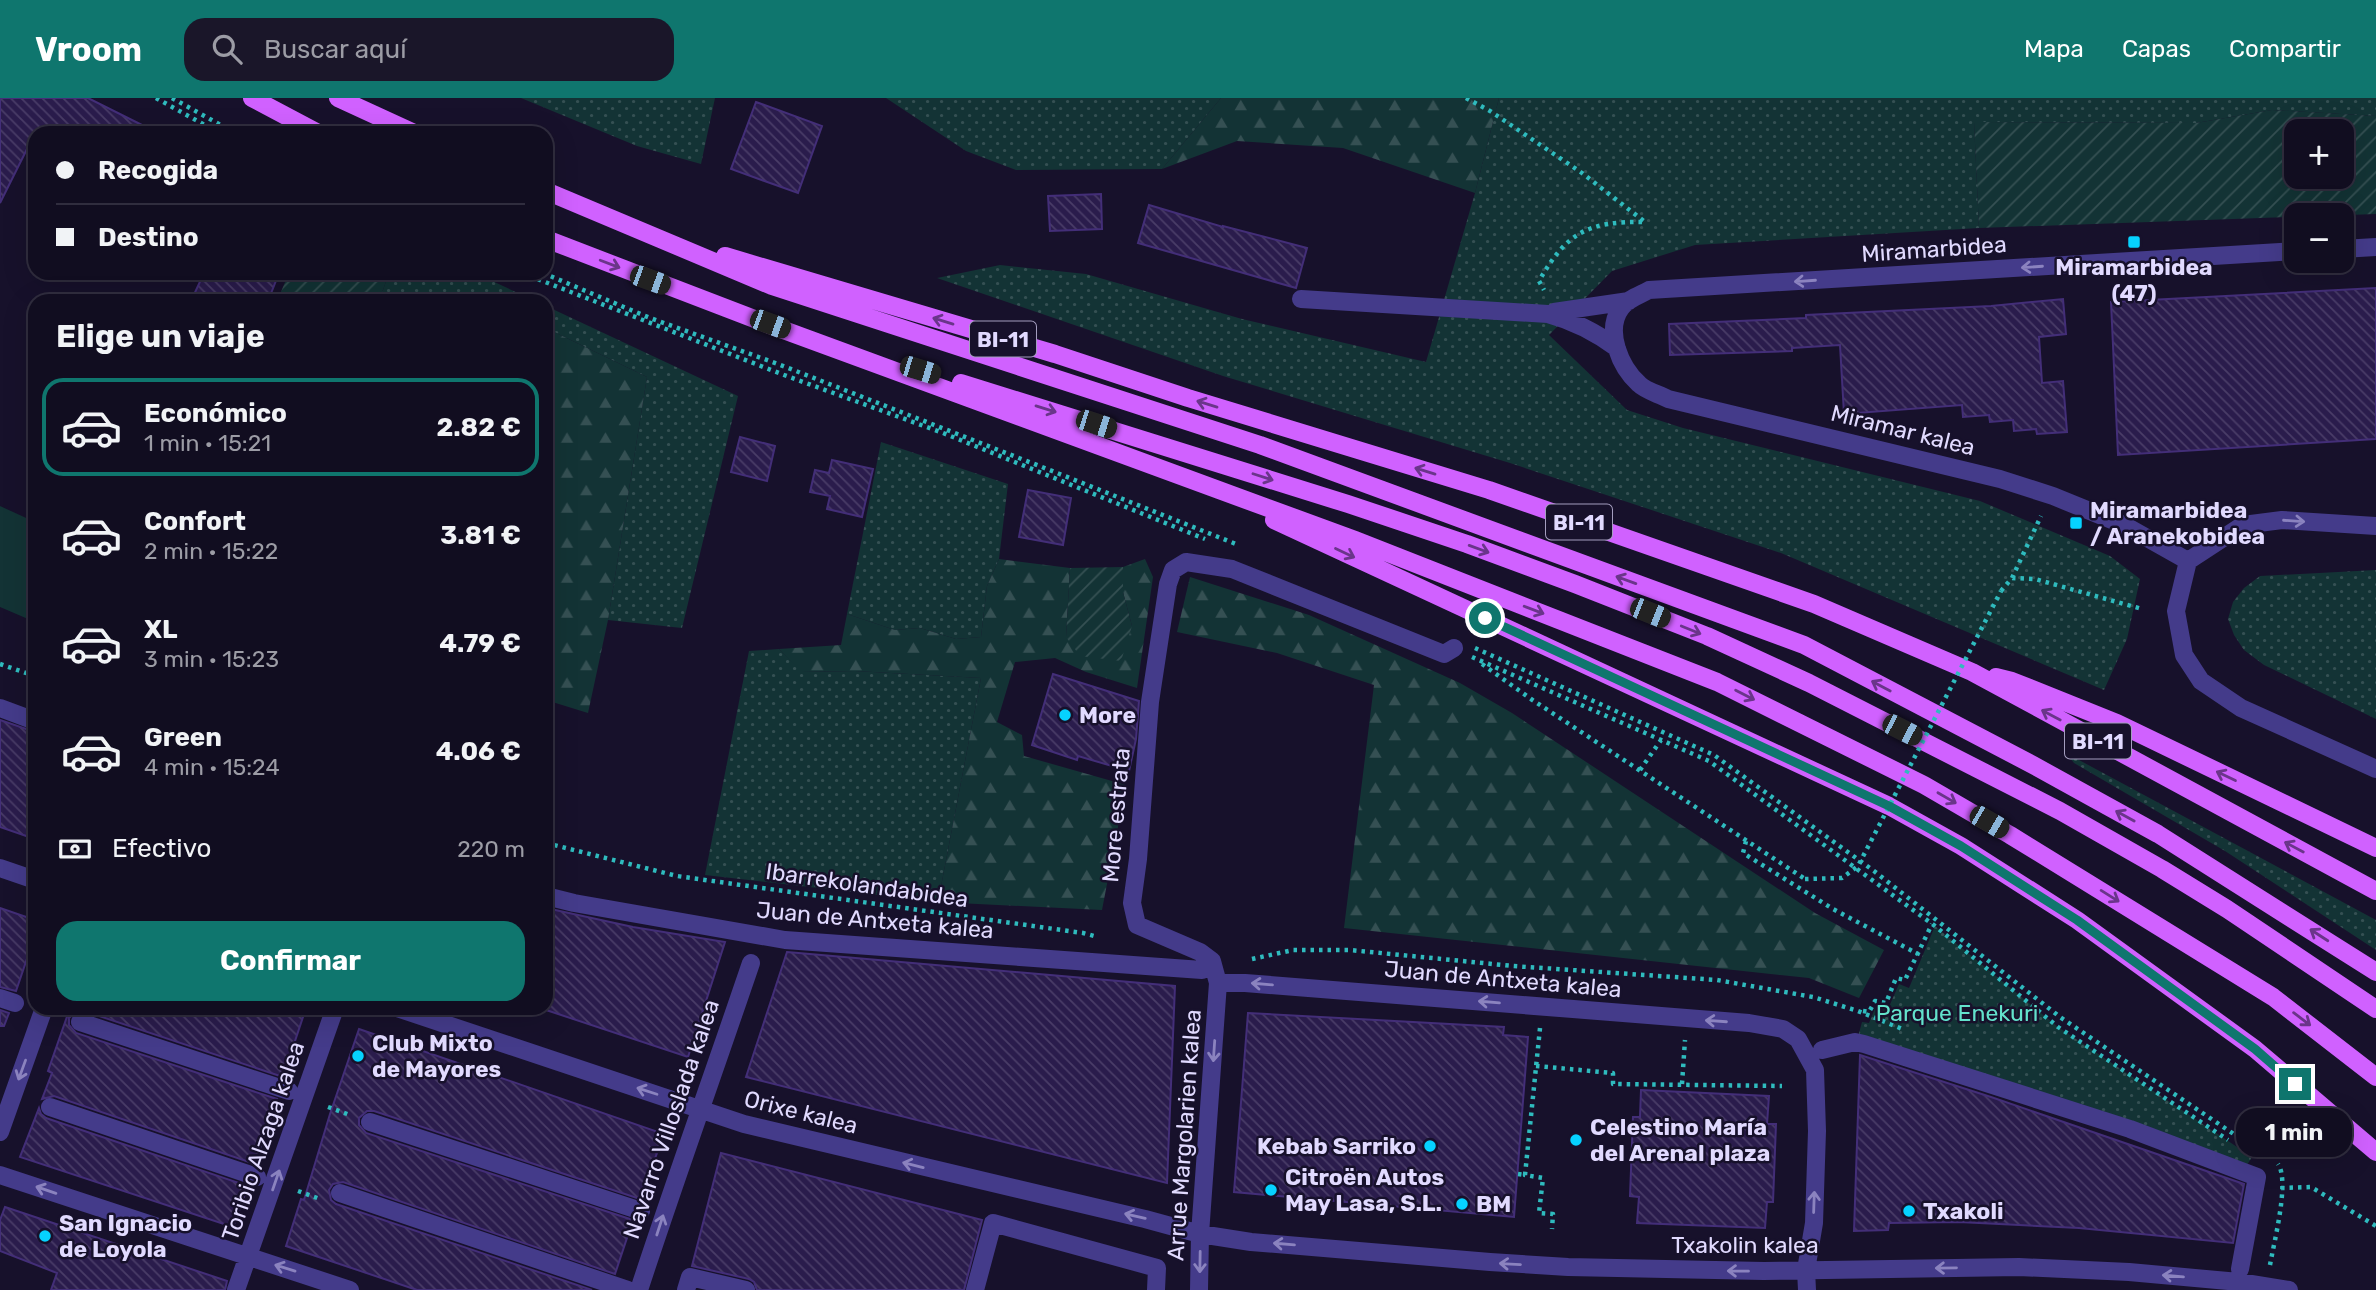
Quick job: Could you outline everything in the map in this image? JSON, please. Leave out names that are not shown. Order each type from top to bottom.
[{"type":"main road","points":[[252,98],[305,126]]},
{"type":"main road","points":[[338,98],[399,126]]},
{"type":"main road","name":"BI-11","points":[[553,194],[661,239],[787,273],[1055,354],[1188,398],[1489,490],[1814,604],[1972,672],[2376,891]]},
{"type":"main road","points":[[661,239],[772,286],[1260,445],[1804,645],[2158,834],[2376,972]]},
{"type":"main road","points":[[553,242],[1355,540],[1717,682],[1912,779],[2011,835],[2273,997],[2376,1077]]},
{"type":"main road","points":[[770,324],[1348,504],[1575,584],[1707,636],[1809,683],[2071,817],[2227,909],[2376,1009]]},
{"type":"main road","points":[[1150,463],[1877,800],[1961,846],[2077,920],[2255,1049],[2376,1152]]},
{"type":"main road","points":[[1972,672],[2012,681],[2117,723],[2376,848]]},
{"type":"street","points":[[2354,248],[2376,247]]},
{"type":"street","name":"Miramarbidea","points":[[1548,314],[1629,301],[1649,290],[2284,252]]},
{"type":"street","points":[[1301,299],[1548,314],[1582,325],[1617,348]]},
{"type":"street","points":[[1617,348],[1614,325],[1620,308],[1629,301]]},
{"type":"street","name":"Miramar kalea","points":[[1617,348],[1625,369],[1640,386],[1668,399],[2000,479],[2053,496],[2124,525],[2188,561]]},
{"type":"street","points":[[2376,526],[2282,520],[2243,525],[2188,561],[2176,611],[2184,655],[2201,681],[2241,708],[2376,769]]},
{"type":"street","name":"More estrata","points":[[1219,983],[1212,961],[1200,952],[1142,928],[1137,925],[1132,913],[1150,702],[1168,584],[1173,570],[1186,562],[1232,569],[1444,654],[1454,648]]},
{"type":"street","points":[[0,708],[28,718]]},
{"type":"street","points":[[0,868],[28,878]]},
{"type":"street","name":"Juan de Antxeta kalea","points":[[553,898],[785,940],[1202,970]]},
{"type":"street","name":"Navarro Villoslada kalea","points":[[639,1290],[699,1108],[751,963]]},
{"type":"street","name":"Juan de Antxeta kalea","points":[[1219,983],[1749,1023],[1783,1029],[1798,1039],[1815,1070],[1817,1131],[1814,1223],[1806,1270]]},
{"type":"street","name":"Arrue Margolarien kalea","points":[[1199,1290],[1200,1234],[1219,983]]},
{"type":"street","points":[[0,1132],[42,1015]]},
{"type":"street","name":"Toribio Alzaga kalea","points":[[236,1290],[333,1015]]},
{"type":"street","name":"Orixe kalea","points":[[418,1015],[744,1124],[1200,1234]]},
{"type":"street","points":[[80,1022],[289,1091]]},
{"type":"street","points":[[1822,1050],[1855,1042],[2130,1129],[2257,1177],[2240,1269]]},
{"type":"street","points":[[50,1107],[257,1177]]},
{"type":"street","points":[[370,1122],[641,1211]]},
{"type":"street","points":[[0,1175],[350,1290]]},
{"type":"street","points":[[332,1197],[628,1290]]},
{"type":"street","points":[[975,1290],[993,1223],[1157,1268],[1156,1290]]},
{"type":"street","name":"Txakolin kalea","points":[[1200,1234],[1251,1242],[1596,1268],[1860,1271],[2019,1266],[2143,1273],[2289,1290]]},
{"type":"street","points":[[1806,1270],[1807,1290]]},
{"type":"street","points":[[686,1290],[690,1277],[746,1290]]},
{"type":"path","points":[[156,98],[206,126]]},
{"type":"path","points":[[172,98],[222,126]]},
{"type":"path","points":[[1466,98],[1582,173],[1645,222],[1616,221],[1596,225],[1577,235],[1556,253],[1539,281],[1543,289],[1556,292]]},
{"type":"path","points":[[553,277],[1247,549]]},
{"type":"path","points":[[1474,658],[1805,879],[1842,877],[1858,866],[2001,591],[2012,578],[2041,516]]},
{"type":"path","points":[[2012,578],[2035,579],[2142,609]]},
{"type":"path","points":[[1473,647],[1714,755],[1874,872],[2060,1017],[2265,1155]]},
{"type":"path","points":[[0,664],[28,674]]},
{"type":"path","points":[[1640,770],[1661,740]]},
{"type":"path","points":[[1746,841],[1743,853],[1833,909],[1918,954]]},
{"type":"path","name":"Ibarrekolandabidea","points":[[553,845],[677,876],[1083,933],[1107,939]]},
{"type":"path","points":[[1855,1042],[1858,1011],[1869,1012],[1875,1001],[1885,1003],[1896,978],[1905,980],[1932,924]]},
{"type":"path","points":[[1525,1175],[1540,1027]]},
{"type":"path","points":[[1682,1084],[1685,1038]]},
{"type":"path","points":[[1536,1066],[1613,1073],[1613,1084],[1782,1086]]},
{"type":"path","points":[[2267,1286],[2283,1170],[2275,1161]]},
{"type":"path","points":[[1518,1174],[1543,1178],[1539,1213],[1553,1214],[1552,1229]]},
{"type":"path","points":[[2281,1188],[2311,1187],[2376,1226]]},
{"type":"path","points":[[298,1191],[332,1197]]},
{"type":"green space","points":[[521,98],[715,98],[701,164],[637,146]]},
{"type":"green space","points":[[886,98],[1221,98],[1162,169],[1016,170],[966,151]]},
{"type":"green space","points":[[1221,98],[1499,98],[1475,193],[1343,148],[1237,141],[1162,169]]},
{"type":"green space","points":[[1499,98],[2376,98],[2376,116],[2272,110],[2196,123],[1974,122],[1979,228],[1695,245],[1612,271],[1549,335],[1627,410],[1683,428],[1980,501],[2110,556],[2140,579],[2127,639],[2104,690],[1781,553],[1510,463],[1223,376],[937,278],[1000,265],[1086,274],[1242,319],[1426,362],[1475,193]]},
{"type":"green space","points":[[2272,110],[2376,116],[2376,214],[2354,215],[2354,203],[2284,203],[2284,217],[1979,228],[1974,122],[2196,123]]},
{"type":"green space","points":[[286,280],[386,280],[382,294],[280,294]]},
{"type":"green space","points":[[386,280],[490,280],[520,294],[382,294]]},
{"type":"green space","points":[[553,309],[738,396],[682,628],[608,620],[647,377],[553,331]]},
{"type":"green space","points":[[553,331],[647,377],[608,620],[588,713],[553,702]]},
{"type":"green space","points":[[881,442],[1008,484],[999,559],[987,586],[981,637],[956,639],[920,628],[895,630],[847,614]]},
{"type":"green space","points":[[0,506],[28,519],[28,619],[0,607]]},
{"type":"green space","points":[[999,559],[1070,568],[1066,637],[1132,626],[1123,592],[1123,567],[1145,559],[1153,577],[1137,688],[1086,672],[1055,658],[1015,662],[997,722],[1022,735],[1024,756],[1126,785],[1102,910],[938,902],[981,678],[855,671],[801,672],[779,649],[841,645],[847,614],[895,630],[920,628],[956,639],[981,637],[987,586]]},
{"type":"green space","points":[[1123,567],[1123,592],[1132,626],[1121,661],[1080,656],[1066,637],[1070,568]]},
{"type":"green space","points":[[2376,570],[2376,719],[2264,665],[2244,650],[2234,635],[2228,619],[2233,602],[2244,588],[2260,576]]},
{"type":"green space","points":[[1190,577],[1309,615],[1460,683],[1512,713],[1815,913],[1884,950],[1859,998],[1809,978],[1344,928],[1374,685],[1277,653],[1177,632]]},
{"type":"green space","points":[[779,649],[802,672],[855,671],[981,678],[938,902],[705,875],[749,651]]},
{"type":"green space","points":[[2066,753],[2376,920],[2376,950],[2225,851],[2074,763]]},
{"type":"green space","name":"Parque Enekuri","points":[[1935,926],[2058,1027],[2252,1157],[2247,1165],[1858,1037],[1862,1022],[1869,1023],[1876,1006],[1888,1009],[1899,984],[1909,988]]},
{"type":"building","points":[[0,98],[88,98],[144,126],[28,126],[28,147],[0,203]]},
{"type":"building","points":[[756,102],[822,126],[798,193],[731,169]]},
{"type":"building","points":[[1101,194],[1102,229],[1050,231],[1048,196]]},
{"type":"building","points":[[1149,205],[1307,248],[1296,288],[1138,243]]},
{"type":"building","points":[[201,280],[276,280],[271,294],[194,294]]},
{"type":"building","points":[[2376,288],[2376,439],[2118,455],[2111,302]]},
{"type":"building","points":[[2063,299],[2066,334],[2039,337],[2042,383],[2063,381],[2067,432],[2037,434],[2036,429],[2014,431],[2013,420],[1990,422],[1989,415],[1963,417],[1962,405],[1844,414],[1840,345],[1792,348],[1792,351],[1670,355],[1669,324],[1806,318],[1806,315],[1991,306]]},
{"type":"building","points":[[740,437],[775,446],[767,481],[731,472]]},
{"type":"building","points":[[832,460],[873,469],[862,517],[827,509],[830,496],[810,492],[815,470],[829,473]]},
{"type":"building","points":[[1028,490],[1071,498],[1063,545],[1019,537]]},
{"type":"building","name":"More","points":[[1053,674],[1139,701],[1136,739],[1129,771],[1078,756],[1077,760],[1032,745]]},
{"type":"building","points":[[0,720],[28,730],[28,837],[0,827]]},
{"type":"building","points":[[0,908],[28,918],[28,956],[16,991],[0,987]]},
{"type":"building","points":[[553,910],[633,927],[725,942],[688,1057],[553,1012]]},
{"type":"building","points":[[787,952],[1175,986],[1167,1183],[746,1077]]},
{"type":"building","points":[[0,1010],[9,1013],[4,1026],[0,1026]]},
{"type":"building","points":[[1248,1013],[1504,1027],[1503,1035],[1528,1037],[1514,1217],[1234,1192]]},
{"type":"building","points":[[68,1015],[72,1015],[69,1018],[69,1025],[76,1033],[277,1099],[255,1164],[54,1096],[42,1099],[52,1073],[48,1071]]},
{"type":"building","points":[[96,1015],[304,1015],[283,1077]]},
{"type":"building","points":[[359,1029],[664,1134],[640,1199],[374,1111],[367,1111],[359,1118],[359,1125],[366,1133],[633,1220],[615,1274],[343,1182],[333,1184],[329,1190],[331,1200],[336,1204],[592,1290],[417,1290],[286,1246],[301,1199],[304,1200]]},
{"type":"building","points":[[1860,1055],[2244,1184],[2233,1243],[2079,1228],[1959,1222],[1889,1223],[1888,1230],[1854,1231]]},
{"type":"building","points":[[1641,1090],[1769,1096],[1767,1124],[1776,1124],[1773,1202],[1767,1202],[1765,1228],[1637,1223],[1639,1197],[1630,1196],[1633,1117],[1640,1117]]},
{"type":"building","points":[[39,1108],[46,1118],[248,1186],[233,1227],[20,1157]]},
{"type":"building","points":[[721,1153],[982,1220],[964,1290],[757,1290],[754,1282],[749,1279],[692,1266]]},
{"type":"building","name":"San Ignacio de Loyola","points":[[5,1207],[227,1281],[225,1290],[51,1290],[57,1273],[0,1251],[0,1220]]},
{"type":"place","name":"Miramarbidea (47)","points":[[2134,242]]},
{"type":"place","name":"Miramarbidea / Aranekobidea","points":[[2076,523]]},
{"type":"place","name":"More","points":[[1065,715]]},
{"type":"place","name":"Club Mixto de Mayores","points":[[358,1056]]},
{"type":"place","name":"Celestino María del Arenal plaza","points":[[1576,1140]]},
{"type":"place","name":"Kebab Sarriko","points":[[1430,1146]]},
{"type":"place","name":"Citroën Autos May Lasa, S.L.","points":[[1271,1190]]},
{"type":"place","name":"BM","points":[[1462,1204]]},
{"type":"place","name":"Txakoli","points":[[1909,1211]]},
{"type":"place","name":"San Ignacio de Loyola","points":[[45,1236]]},
{"type":"route","points":[[1485,618],[1889,806],[1961,846],[2077,920],[2255,1049],[2295,1084]]}]
